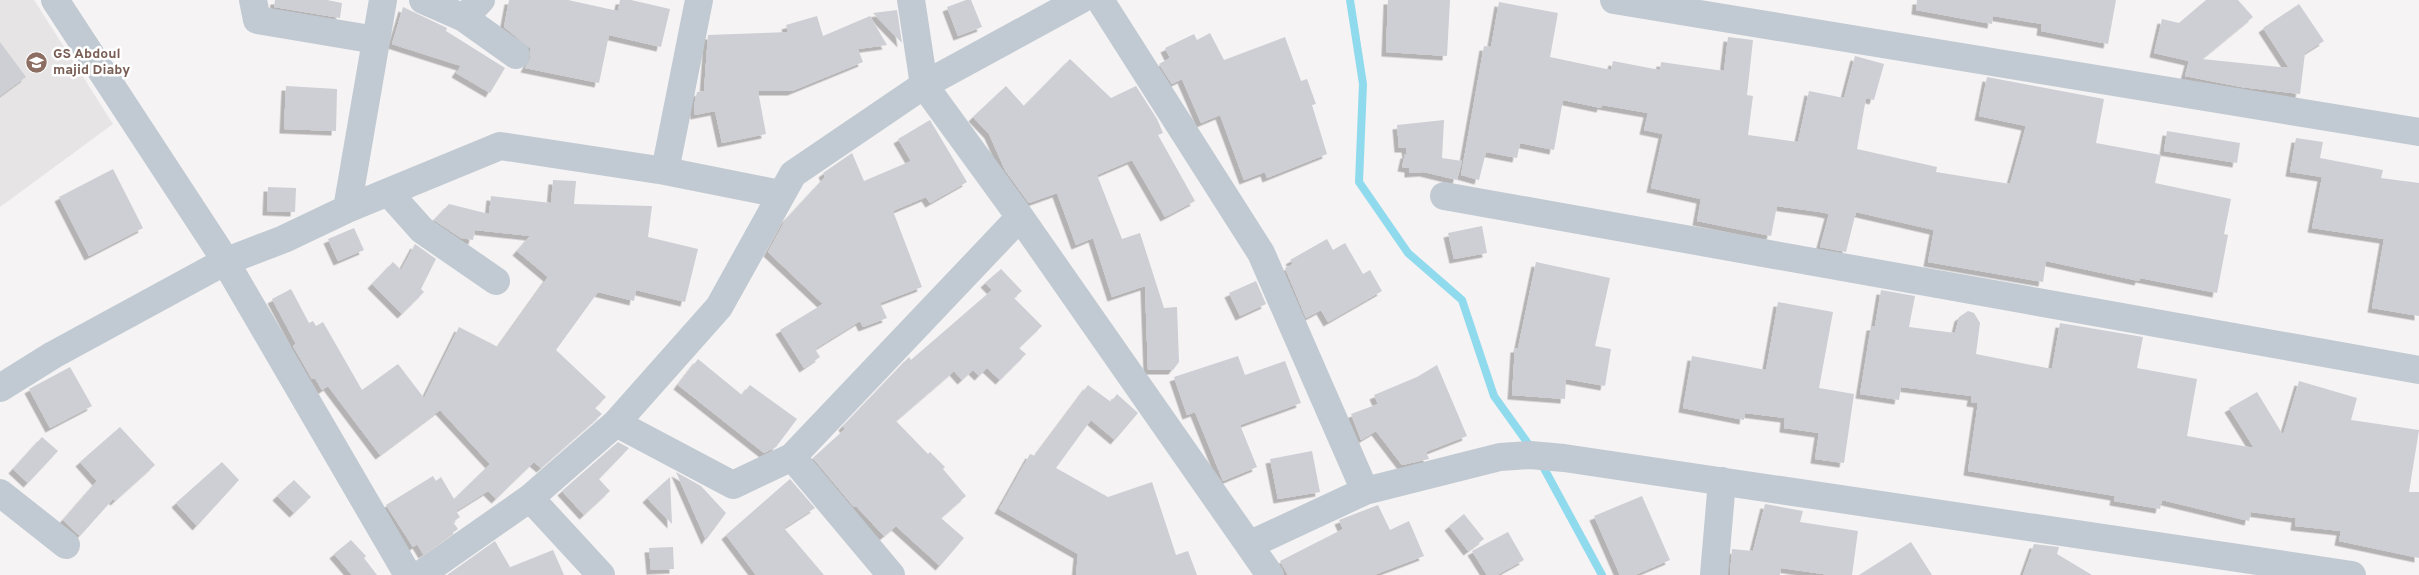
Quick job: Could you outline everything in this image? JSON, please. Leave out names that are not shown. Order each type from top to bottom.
[{"type":"street","points":[[55,0],[218,249],[408,575]]},
{"type":"street","points":[[254,0],[257,20],[376,40]]},
{"type":"street","points":[[347,209],[383,0]]},
{"type":"street","points":[[423,0],[473,9],[516,55]]},
{"type":"street","points":[[665,171],[699,0]]},
{"type":"street","points":[[911,0],[924,84],[1020,217],[1270,575]]},
{"type":"street","points":[[420,575],[530,498],[616,423],[719,307],[780,194],[793,174],[924,84],[1080,0]]},
{"type":"street","points":[[1100,0],[1262,253],[1365,491]]},
{"type":"street","points":[[1614,0],[2419,132]]},
{"type":"street","points":[[0,388],[53,355],[224,262],[284,239],[347,209],[500,146],[665,171],[780,194]]},
{"type":"street","points":[[388,192],[422,230],[496,281]]},
{"type":"street","points":[[1444,196],[2419,370]]},
{"type":"street","points":[[616,423],[732,485],[792,457],[1020,217]]},
{"type":"street","points":[[1249,545],[1365,491],[1500,457],[1530,455],[1564,458],[1722,481],[2352,575]]},
{"type":"street","points":[[792,457],[890,575]]},
{"type":"street","points":[[1714,575],[1722,481]]},
{"type":"street","points":[[0,493],[66,545]]},
{"type":"street","points":[[530,498],[601,575]]},
{"type":"shaded area","name":"GS Abdoul majid Diaby","points":[[0,0],[34,0],[113,124],[0,207]]},
{"type":"building","points":[[275,0],[327,0],[342,3],[340,18],[274,7]]},
{"type":"building","points":[[509,0],[568,0],[618,11],[620,0],[631,0],[670,9],[661,47],[609,35],[599,83],[525,68],[531,57],[530,48],[504,27]]},
{"type":"building","points":[[971,0],[982,27],[958,36],[947,7]]},
{"type":"building","points":[[1388,0],[1450,0],[1447,56],[1386,52]]},
{"type":"building","points":[[1917,0],[2116,0],[2108,44],[2041,31],[2042,24],[1993,16],[1992,24],[1916,10]]},
{"type":"building","points":[[2206,0],[2238,0],[2253,17],[2202,59],[2289,68],[2263,28],[2299,4],[2324,41],[2305,53],[2300,94],[2241,87],[2185,76],[2189,61],[2154,53],[2162,19],[2179,23]]},
{"type":"building","points":[[1499,2],[1558,13],[1550,57],[1611,70],[1613,61],[1660,70],[1661,62],[1724,71],[1728,37],[1753,40],[1747,95],[1753,96],[1748,135],[1798,142],[1809,91],[1844,98],[1855,56],[1884,64],[1874,100],[1866,98],[1857,149],[1937,167],[1936,172],[2010,184],[2026,126],[1979,116],[1987,77],[2104,99],[2096,143],[2161,155],[2155,183],[2231,199],[2224,234],[2228,235],[2217,293],[2140,278],[2139,281],[2046,261],[2043,282],[1928,262],[1934,230],[1856,212],[1846,252],[1820,247],[1829,214],[1820,212],[1777,206],[1771,236],[1697,221],[1701,199],[1651,188],[1663,134],[1644,130],[1648,113],[1602,105],[1601,108],[1563,100],[1554,150],[1520,143],[1517,158],[1486,152],[1479,180],[1461,175],[1484,46],[1491,47]]},
{"type":"building","points":[[403,7],[447,28],[446,31],[505,68],[490,93],[456,73],[461,66],[392,44]]},
{"type":"building","points":[[897,10],[902,43],[873,13]]},
{"type":"building","points":[[817,16],[823,36],[870,16],[887,45],[858,49],[863,62],[792,91],[758,91],[766,134],[722,143],[715,111],[695,115],[694,106],[697,92],[704,91],[708,35],[788,32],[786,25]]},
{"type":"building","points":[[1210,33],[1224,60],[1285,37],[1301,81],[1307,79],[1316,104],[1312,105],[1327,154],[1267,178],[1265,172],[1244,180],[1220,115],[1201,123],[1182,79],[1172,84],[1159,64],[1170,58],[1165,48],[1194,34],[1197,40]]},
{"type":"building","points":[[0,42],[26,77],[0,96]]},
{"type":"building","points":[[1070,59],[1111,98],[1136,86],[1157,119],[1163,133],[1158,135],[1195,201],[1165,217],[1132,160],[1097,175],[1122,239],[1140,233],[1164,308],[1177,307],[1179,362],[1173,370],[1148,370],[1145,286],[1112,297],[1093,238],[1076,245],[1057,193],[1029,203],[1005,170],[989,134],[973,117],[1006,86],[1024,106]]},
{"type":"building","points":[[286,86],[337,89],[336,131],[284,129]]},
{"type":"building","points":[[930,120],[967,182],[930,203],[926,197],[893,211],[922,287],[880,303],[887,318],[863,327],[860,321],[815,349],[820,357],[804,368],[780,330],[823,304],[768,252],[786,219],[825,177],[823,173],[852,153],[864,181],[911,161],[898,139]]},
{"type":"building","points":[[1444,120],[1442,158],[1462,161],[1457,180],[1424,172],[1409,173],[1409,168],[1402,167],[1405,154],[1407,154],[1406,148],[1399,148],[1397,125]]},
{"type":"building","points":[[2167,131],[2240,143],[2237,163],[2164,151]]},
{"type":"building","points":[[2296,138],[2323,142],[2320,158],[2383,170],[2381,178],[2419,183],[2419,316],[2372,308],[2384,239],[2312,228],[2322,177],[2290,172]]},
{"type":"building","points":[[113,169],[143,228],[89,256],[59,197]]},
{"type":"building","points":[[553,180],[576,181],[574,204],[652,206],[648,237],[698,249],[685,302],[636,290],[634,301],[598,292],[556,350],[606,397],[595,408],[602,414],[541,468],[534,462],[496,499],[488,491],[456,511],[460,517],[453,522],[458,529],[423,554],[417,544],[413,547],[386,505],[433,476],[436,481],[441,477],[454,499],[490,464],[440,410],[380,455],[328,386],[322,390],[315,378],[312,379],[293,346],[296,344],[272,299],[291,289],[309,323],[313,321],[316,326],[323,322],[362,390],[398,364],[424,398],[459,327],[498,347],[548,277],[517,251],[530,236],[475,230],[473,240],[461,238],[434,220],[449,204],[489,214],[491,196],[551,203]]},
{"type":"building","points":[[268,187],[296,188],[295,212],[267,211]]},
{"type":"building","points":[[1482,226],[1487,253],[1454,259],[1448,233]]},
{"type":"building","points":[[354,228],[364,250],[338,261],[328,239]]},
{"type":"building","points":[[1327,239],[1333,250],[1345,243],[1363,274],[1370,270],[1382,291],[1328,322],[1321,310],[1306,318],[1285,268],[1293,264],[1290,260]]},
{"type":"building","points":[[415,244],[436,259],[421,289],[424,292],[402,314],[372,284],[393,262],[401,270]]},
{"type":"building","points":[[1536,262],[1610,278],[1595,346],[1611,349],[1605,386],[1566,379],[1565,399],[1512,395],[1515,348],[1518,348]]},
{"type":"building","points":[[1001,269],[1022,291],[1014,298],[1042,326],[1019,348],[1026,354],[1000,380],[987,368],[979,376],[973,370],[962,380],[954,371],[896,421],[928,454],[930,452],[945,467],[943,469],[966,496],[941,518],[964,538],[940,566],[896,526],[884,536],[856,506],[854,507],[813,458],[845,429],[843,426],[909,357],[911,360],[992,290],[985,283]]},
{"type":"building","points":[[1256,281],[1266,304],[1240,316],[1229,293]]},
{"type":"building","points":[[1881,290],[1915,296],[1909,327],[1955,333],[1959,317],[1968,311],[1974,313],[1980,323],[1976,354],[2052,369],[2060,323],[2143,337],[2137,368],[2197,379],[2187,436],[2254,448],[2229,408],[2257,392],[2283,435],[2299,381],[2357,398],[2351,420],[2419,430],[2409,492],[2419,492],[2419,558],[2339,541],[2341,531],[2295,526],[2296,518],[2251,512],[2249,521],[2162,500],[2160,509],[2114,501],[2115,496],[1968,471],[1978,403],[1971,402],[1972,396],[1901,387],[1899,400],[1860,394],[1871,326],[1875,326]]},
{"type":"building","points":[[1778,302],[1833,312],[1819,388],[1854,394],[1844,463],[1815,459],[1819,433],[1784,428],[1785,418],[1745,413],[1744,420],[1683,408],[1692,356],[1766,370]]},
{"type":"building","points":[[1238,356],[1245,375],[1285,361],[1301,403],[1240,425],[1257,467],[1223,481],[1195,412],[1187,415],[1174,377]]},
{"type":"building","points":[[698,359],[742,395],[750,385],[797,419],[776,447],[764,453],[678,385]]},
{"type":"building","points":[[1437,365],[1467,436],[1426,452],[1429,459],[1402,465],[1376,431],[1361,440],[1351,414],[1378,404],[1374,395],[1417,377]]},
{"type":"building","points":[[70,367],[92,406],[50,428],[29,389]]},
{"type":"building","points":[[1088,385],[1111,402],[1117,394],[1138,413],[1115,440],[1091,420],[1056,468],[1108,497],[1152,482],[1176,555],[1188,551],[1197,575],[1076,575],[1078,554],[999,509],[1030,454],[1035,456]]},
{"type":"building","points":[[120,427],[155,465],[115,501],[113,499],[80,536],[63,520],[97,481],[80,462]]},
{"type":"building","points":[[42,437],[58,451],[28,483],[13,469]]},
{"type":"building","points":[[618,442],[629,448],[599,479],[610,491],[584,515],[562,491]]},
{"type":"building","points":[[1312,451],[1320,492],[1278,499],[1270,459]]},
{"type":"building","points":[[222,462],[239,480],[197,526],[176,503]]},
{"type":"building","points":[[676,472],[701,486],[726,513],[706,540]]},
{"type":"building","points":[[670,477],[672,524],[647,498]]},
{"type":"building","points":[[790,479],[815,508],[784,528],[824,575],[756,575],[726,535]]},
{"type":"building","points":[[294,480],[311,497],[294,513],[277,496]]},
{"type":"building","points":[[1642,496],[1670,560],[1635,575],[1620,575],[1594,516]]},
{"type":"building","points":[[1765,504],[1803,511],[1800,522],[1858,531],[1852,575],[1830,575],[1781,568],[1780,575],[1730,575],[1732,549],[1753,551]]},
{"type":"building","points":[[1378,505],[1390,530],[1409,521],[1424,556],[1374,575],[1288,575],[1280,561],[1343,529],[1339,520]]},
{"type":"building","points":[[1464,514],[1484,539],[1468,551],[1449,526]]},
{"type":"building","points":[[1508,532],[1524,560],[1497,575],[1487,575],[1472,551]]},
{"type":"building","points":[[351,540],[366,556],[364,558],[377,575],[352,575],[334,554]]},
{"type":"building","points":[[495,541],[510,567],[508,568],[553,550],[564,575],[447,575]]},
{"type":"building","points":[[1911,542],[1932,575],[1859,575]]},
{"type":"building","points":[[2034,544],[2059,547],[2057,554],[2092,575],[2023,575]]},
{"type":"building","points":[[673,547],[674,569],[651,570],[649,548]]},
{"type":"waterway","points":[[1350,0],[1363,84],[1359,182],[1408,253],[1462,300],[1494,396],[1532,449]]},
{"type":"waterway","points":[[1540,461],[1602,575]]},
{"type":"place","name":"GS Abdoul majid Diaby","points":[[37,62]]}]
